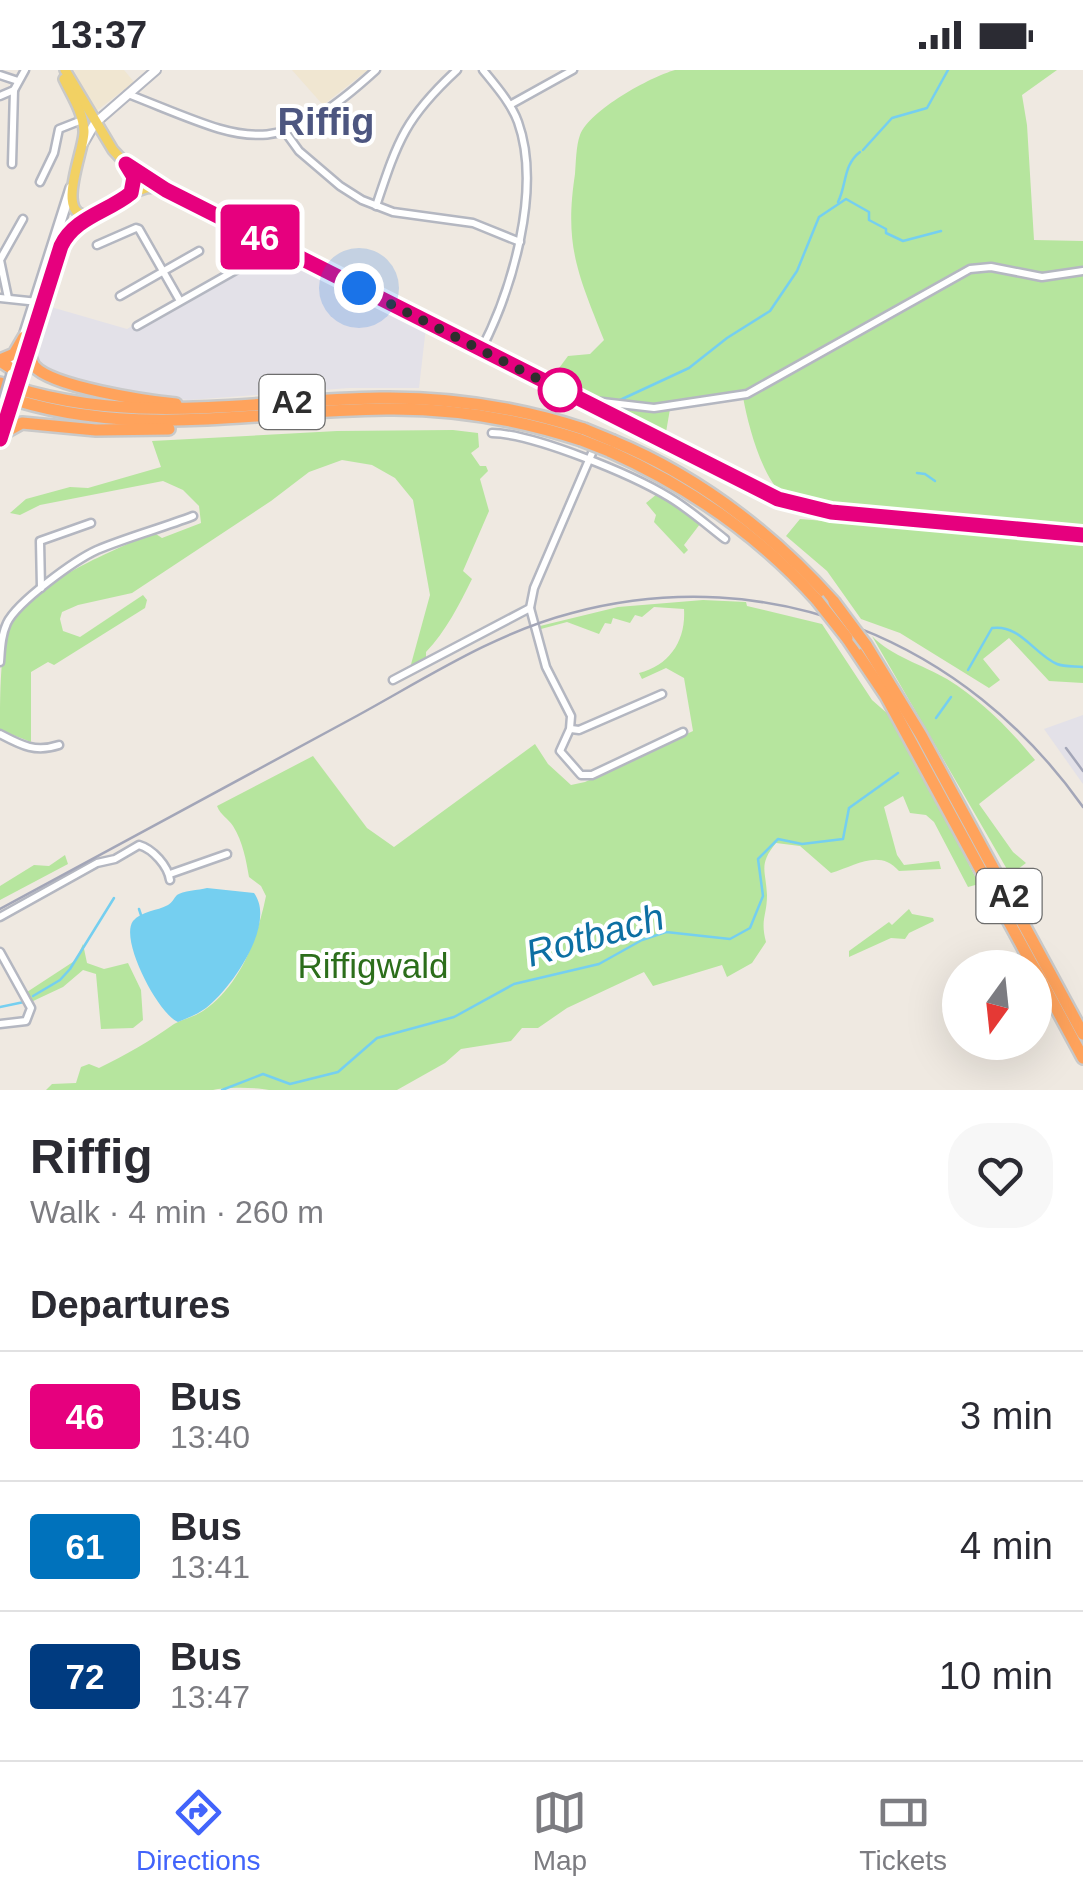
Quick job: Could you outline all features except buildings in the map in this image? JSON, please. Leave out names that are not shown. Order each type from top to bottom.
[{"type":"highway","points":[[16,376],[0,361],[14,354],[24,337]]},
{"type":"highway","points":[[28,350],[36,367],[52,377],[130,398],[197,404],[300,402]]},
{"type":"highway","name":"A2","points":[[0,384],[72,402],[138,410],[228,409],[379,398],[456,400],[526,412],[688,478],[780,546],[834,602],[866,645],[1083,1034]]},
{"type":"highway","points":[[3,409],[22,423],[134,430],[190,428],[235,420]]},
{"type":"highway","name":"A2","points":[[3,409],[52,409],[162,422],[364,409],[429,410],[501,418],[582,435]]},
{"type":"highway","points":[[1,436],[22,423]]},
{"type":"highway","name":"A2","points":[[611,446],[726,516],[771,553],[817,600],[891,694]]},
{"type":"highway","name":"A2","points":[[948,796],[1026,950]]},
{"type":"highway","name":"A2","points":[[1052,1000],[1083,1058]]},
{"type":"main road","points":[[1,436],[3,409],[28,350],[83,148],[82,120],[62,70]]},
{"type":"main road","points":[[62,70],[134,177],[131,193]]},
{"type":"main road","points":[[83,148],[96,145],[113,150]]},
{"type":"main road","points":[[126,164],[161,188],[579,400],[605,422],[769,495],[804,508],[1083,535]]},
{"type":"main road","points":[[71,188],[74,208],[93,215]]},
{"type":"main road","points":[[16,376],[24,337],[65,238],[77,225],[131,193],[161,188]]},
{"type":"street","points":[[12,164],[14,90],[25,70]]},
{"type":"street","points":[[83,148],[95,123],[156,70]]},
{"type":"street","points":[[128,94],[231,134],[262,136],[286,133],[324,111],[376,70]]},
{"type":"street","points":[[376,206],[408,121],[457,70]]},
{"type":"street","points":[[481,350],[507,292],[520,242],[525,173],[521,132],[510,105],[484,70]]},
{"type":"street","points":[[510,105],[572,70]]},
{"type":"street","points":[[0,75],[18,82]]},
{"type":"street","points":[[0,96],[14,90]]},
{"type":"street","points":[[40,182],[60,129],[82,120]]},
{"type":"street","points":[[286,133],[299,151],[340,186],[376,206],[414,216],[473,223],[520,242]]},
{"type":"street","points":[[23,219],[0,260],[4,298],[39,302]]},
{"type":"street","points":[[97,245],[136,228],[180,301]]},
{"type":"street","points":[[138,326],[250,262],[264,239]]},
{"type":"street","points":[[120,296],[199,250]]},
{"type":"street","points":[[579,400],[654,408],[743,396],[970,269],[990,266],[1052,277],[1083,271]]},
{"type":"street","points":[[605,422],[534,588],[530,608],[549,673],[571,716],[560,751],[586,776],[684,732]]},
{"type":"street","points":[[492,433],[518,435],[590,457],[665,495],[726,539]]},
{"type":"street","points":[[0,662],[8,621],[41,588],[95,551],[194,516]]},
{"type":"street","points":[[41,588],[40,541],[91,523]]},
{"type":"street","points":[[393,680],[530,608]]},
{"type":"street","points":[[570,729],[579,730],[662,694]]},
{"type":"street","points":[[0,734],[28,748],[44,749],[59,744]]},
{"type":"street","points":[[0,917],[139,845],[148,848],[170,877],[227,854]]},
{"type":"street","points":[[0,952],[30,1014],[26,1021],[0,1024]]},
{"type":"shaded area","points":[[74,70],[124,70],[134,82],[95,112]]},
{"type":"shaded area","points":[[292,70],[368,70],[323,105]]},
{"type":"shaded area","points":[[258,240],[426,327],[419,388],[349,388],[189,400],[100,386],[47,371],[34,358],[51,307],[127,329],[248,258]]},
{"type":"shaded area","points":[[1083,715],[1083,784],[1044,729]]},
{"type":"green space","points":[[675,70],[1057,70],[1022,95],[1034,240],[1083,241],[1083,269],[1037,275],[974,266],[746,392],[689,403],[638,406],[595,397],[551,379],[568,356],[590,354],[604,340],[580,277],[572,241],[572,199],[580,135],[608,105]]},
{"type":"green space","points":[[993,269],[1027,276],[1083,272],[1083,529],[820,507],[784,496],[763,464],[743,397],[921,302],[968,272]]},
{"type":"green space","points":[[597,406],[670,409],[665,438]]},
{"type":"green space","points":[[337,431],[478,433],[479,447],[471,453],[488,471],[480,479],[489,511],[463,571],[472,579],[446,627],[426,652],[426,660],[410,668],[430,595],[413,500],[395,478],[372,465],[342,460],[309,472],[132,593],[62,612],[63,631],[80,637],[143,595],[147,600],[145,608],[54,665],[48,662],[31,672],[31,742],[0,730],[2,666],[7,630],[16,613],[50,584],[93,560],[153,532],[162,538],[201,523],[199,506],[183,490],[163,481],[40,505],[20,515],[10,513],[26,499],[70,487],[88,488],[161,467],[152,441]]},
{"type":"green space","points":[[657,494],[700,524],[684,545],[688,550],[684,554],[654,522],[656,515],[646,503]]},
{"type":"green space","points":[[800,519],[1083,542],[1083,683],[1049,681],[1009,638],[983,659],[1000,680],[989,688],[900,633],[861,619],[827,571],[786,536]]},
{"type":"green space","name":"Riffigwald","points":[[703,600],[746,602],[747,606],[822,624],[872,700],[896,721],[979,884],[968,887],[934,822],[926,815],[910,813],[903,796],[884,807],[897,855],[904,865],[939,861],[941,869],[899,871],[891,864],[875,860],[831,873],[800,846],[776,843],[764,868],[766,942],[752,963],[727,977],[722,965],[653,986],[644,972],[567,1008],[538,1028],[522,1028],[511,1041],[461,1049],[445,1063],[397,1090],[46,1090],[52,1084],[76,1083],[81,1067],[89,1064],[99,1068],[203,1011],[237,975],[258,928],[266,896],[249,877],[239,838],[217,806],[313,756],[367,828],[394,847],[535,744],[548,764],[571,785],[585,782],[693,731],[684,678],[666,668],[642,679],[639,673],[659,664],[674,650],[682,631],[684,609],[654,607],[642,617],[635,615],[630,623],[613,618],[599,634],[567,622],[541,629],[540,626],[618,607]]},
{"type":"green space","points":[[872,636],[972,696],[1035,760],[979,804],[1013,852],[1026,863],[1014,872],[1008,871]]},
{"type":"green space","points":[[65,855],[68,864],[0,900],[0,886],[34,865],[49,866]]},
{"type":"green space","points":[[909,909],[912,914],[934,921],[905,939],[891,938],[849,957],[849,951],[889,922],[892,925]]},
{"type":"green space","points":[[83,944],[87,963],[104,969],[128,963],[141,990],[143,1020],[133,1028],[101,1029],[96,974],[83,970],[63,987],[31,1002],[27,992],[76,960]]},
{"type":"water","points":[[207,888],[254,893],[260,906],[260,921],[248,955],[227,986],[206,1008],[178,1022],[161,1006],[143,976],[130,931],[140,915],[168,905],[179,894]]},
{"type":"waterway","points":[[863,150],[892,118],[927,108],[948,70]]},
{"type":"waterway","points":[[838,202],[848,169],[860,152]]},
{"type":"waterway","points":[[620,400],[689,368],[770,311],[797,271],[819,217],[846,199],[869,212],[869,220],[886,229],[886,233],[903,241],[941,231]]},
{"type":"waterway","points":[[917,473],[935,481]]},
{"type":"waterway","name":"Rotbach","points":[[968,670],[992,628],[1019,635],[1057,664],[1083,667]]},
{"type":"waterway","name":"Rotbach","points":[[936,718],[951,697]]},
{"type":"waterway","name":"Rotbach","points":[[222,1090],[263,1074],[290,1084],[338,1072],[377,1038],[454,1017],[514,984],[599,964],[642,940],[666,932],[730,939],[750,928],[763,896],[758,859],[778,839],[802,844],[843,839],[849,808],[898,773]]},
{"type":"waterway","points":[[33,996],[70,969],[114,898]]},
{"type":"waterway","points":[[139,909],[141,915]]},
{"type":"waterway","points":[[0,1007],[24,1002]]},
{"type":"railway","points":[[0,909],[487,645],[572,613],[646,599],[719,598],[790,607],[858,628],[922,659],[982,699],[1036,749],[1083,807]]},
{"type":"railway","points":[[1066,748],[1083,771]]},
{"type":"bus line","name":"46","points":[[0,439],[61,246],[80,222],[111,208],[131,193],[134,177],[126,164],[166,190],[778,499],[831,512],[1083,535]]},
{"type":"district","name":"Riffig","points":[[326,122]]},
{"type":"route","points":[[359,288],[560,390]]}]
